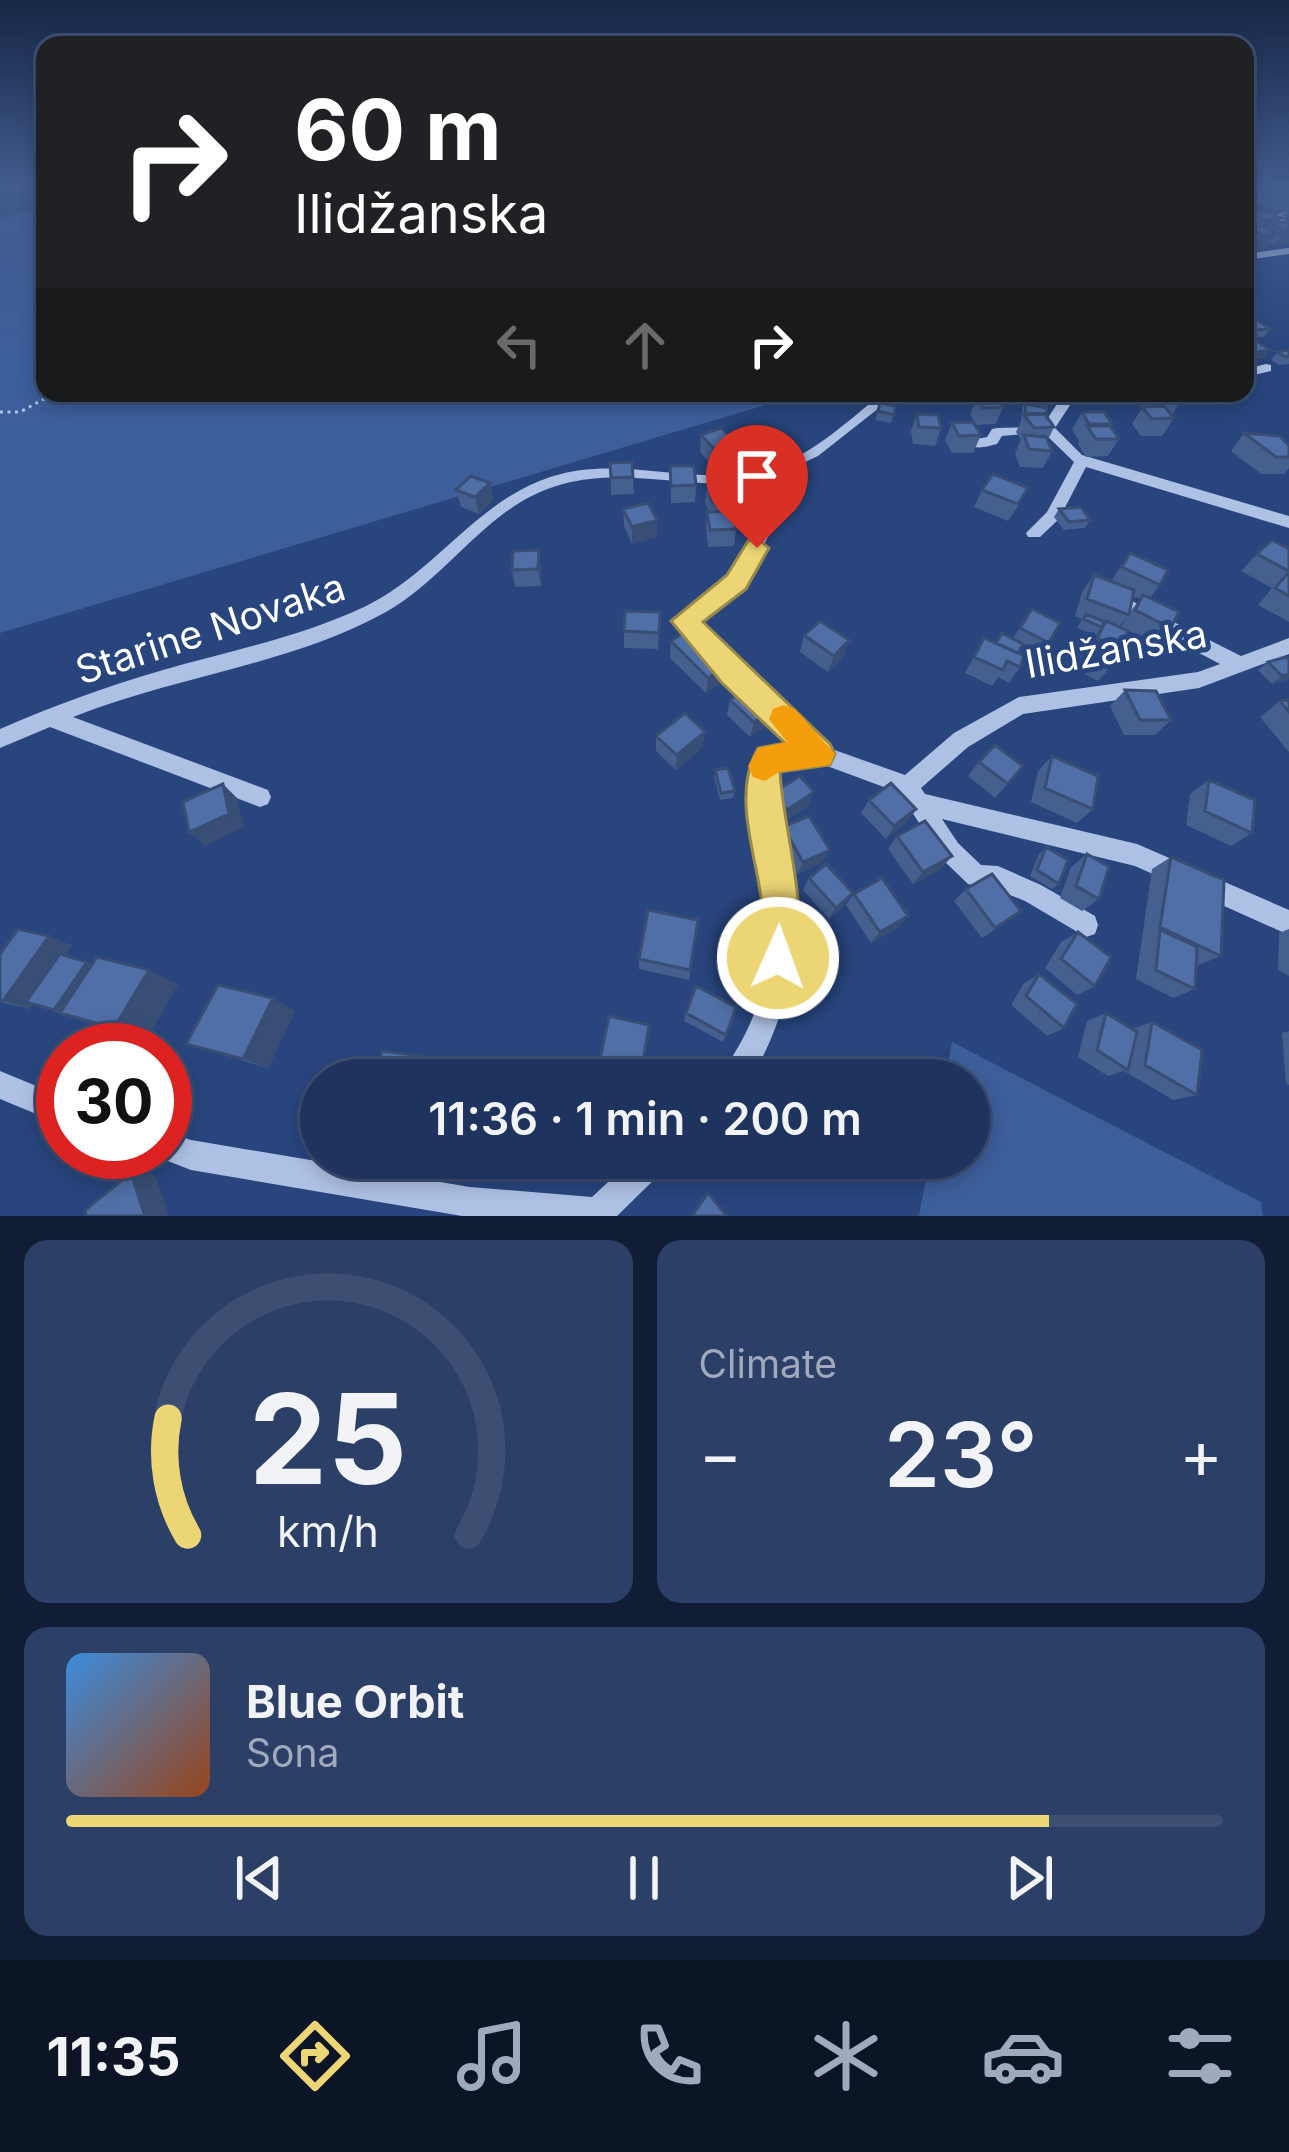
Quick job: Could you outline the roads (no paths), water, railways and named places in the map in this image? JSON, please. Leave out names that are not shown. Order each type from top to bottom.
[{"type":"street","points":[[1254,256],[1289,251]]},
{"type":"street","points":[[1254,371],[1266,368]]},
{"type":"street","name":"Starine Novaka","points":[[0,739],[154,680],[333,629],[382,606],[429,573],[479,524],[528,491],[592,473],[649,471],[707,480],[760,476],[820,446],[879,402]]},
{"type":"street","points":[[1048,429],[1065,402]]},
{"type":"street","points":[[976,443],[992,441],[997,432],[1006,430],[1048,429],[1082,460],[1289,522]]},
{"type":"street","points":[[1034,533],[1054,515],[1082,460]]},
{"type":"street","points":[[760,476],[775,504],[757,548],[736,582],[685,621],[733,674],[819,754],[913,795],[1137,855],[1289,923]]},
{"type":"street","points":[[1104,596],[1243,666]]},
{"type":"street","name":"Ilidžanska","points":[[913,795],[961,740],[1019,706],[1199,680],[1289,646]]},
{"type":"street","points":[[48,717],[260,797]]},
{"type":"street","points":[[746,1059],[764,1026],[783,927],[765,820],[764,769],[770,758],[819,754]]},
{"type":"street","points":[[913,795],[950,851],[976,876],[998,878],[1033,893],[1086,925]]},
{"type":"street","points":[[0,1085],[36,1100]]},
{"type":"street","points":[[192,1155],[467,1209],[596,1215],[634,1179]]}]
